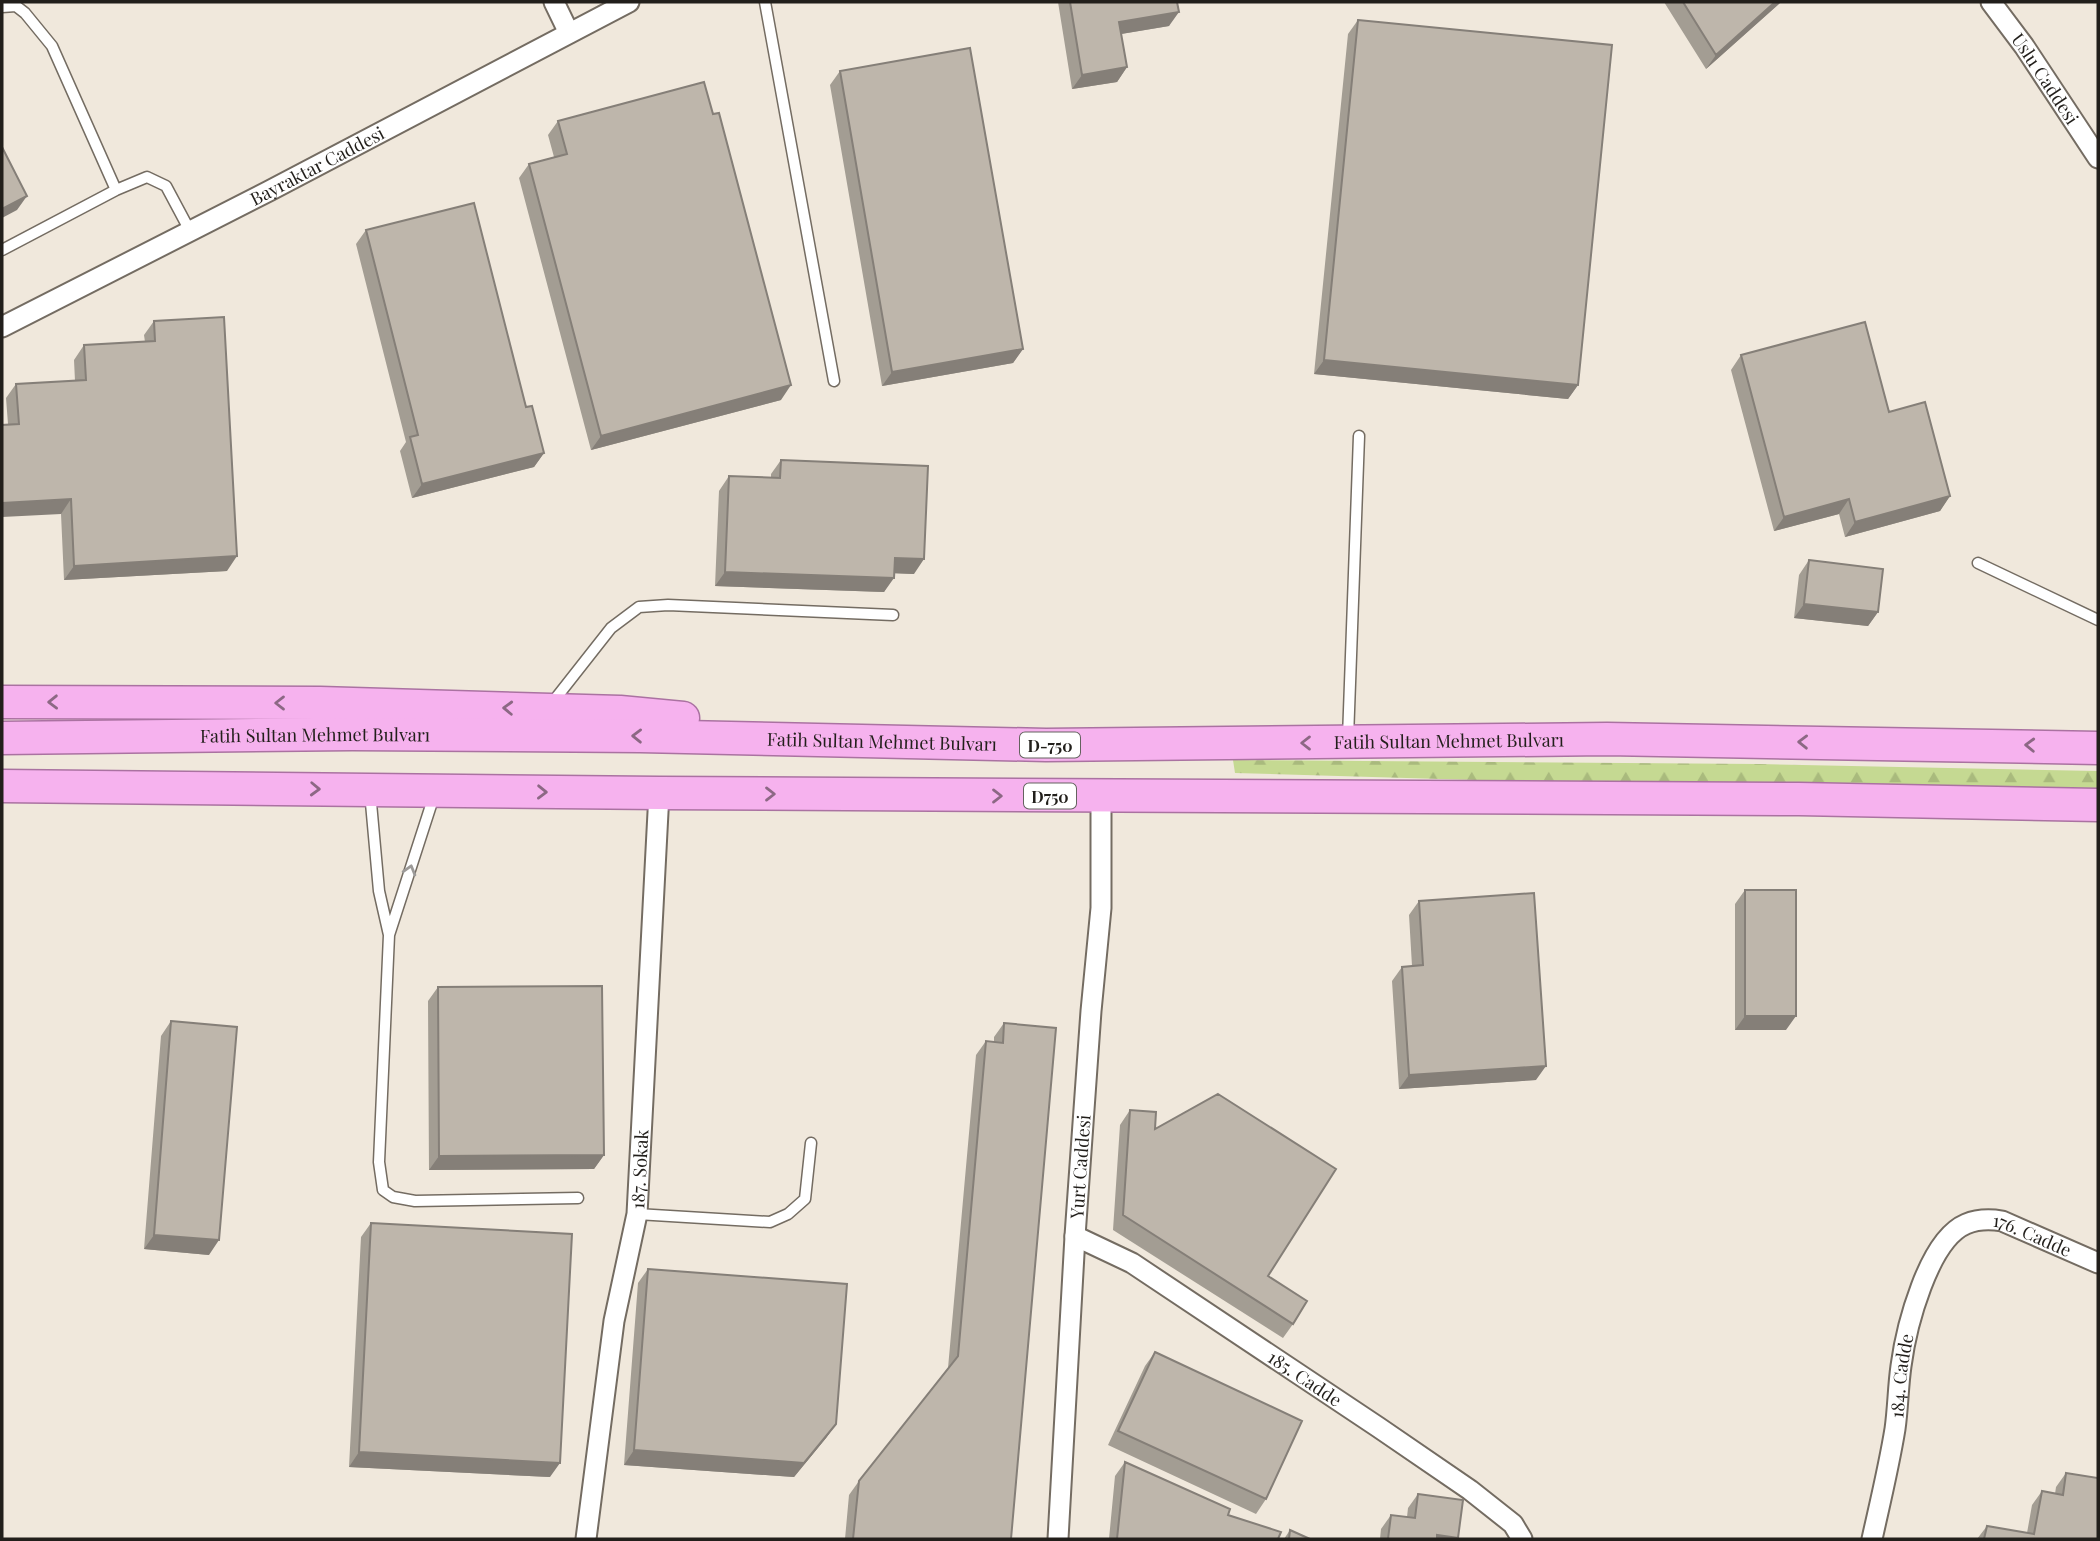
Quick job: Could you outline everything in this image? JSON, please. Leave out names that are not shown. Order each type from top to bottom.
[{"type":"highway","points":[[2,702],[320,703],[547,709],[670,715],[769,739]]},
{"type":"highway","name":"Fatih Sultan Mehmet Bulvarı","points":[[2,738],[352,734],[1046,745],[1607,739],[2098,748]]},
{"type":"highway","name":"D750","points":[[2,786],[659,793],[1799,799],[2098,805]]},
{"type":"highway","points":[[2,807],[272,787]]},
{"type":"street","points":[[554,2],[569,33]]},
{"type":"street","name":"Bayraktar Caddesi","points":[[2,327],[629,2]]},
{"type":"street","name":"Uslu Caddesi","points":[[1991,2],[2024,46],[2098,158]]},
{"type":"street","name":"187. Sokak","points":[[586,1539],[614,1321],[636,1214],[659,793]]},
{"type":"street","name":"Yurt Caddesi","points":[[1058,1539],[1075,1236],[1101,908],[1101,796]]},
{"type":"street","name":"176. Cadde","points":[[1964,1224],[1986,1219],[2002,1221],[2098,1263]]},
{"type":"street","name":"184. Cadde","points":[[1872,1539],[1895,1427],[1901,1366],[1910,1320],[1927,1273],[1942,1245],[1964,1224]]},
{"type":"street","name":"185. Cadde","points":[[1075,1236],[1132,1263],[1366,1420],[1481,1499],[1513,1524],[1522,1539]]},
{"type":"lane","points":[[765,2],[834,381]]},
{"type":"lane","points":[[2,7],[16,6],[25,13],[51,46],[116,190]]},
{"type":"lane","points":[[2,250],[116,190],[147,177],[166,186],[191,231]]},
{"type":"lane","points":[[1348,742],[1359,436]]},
{"type":"lane","points":[[1978,563],[2098,620]]},
{"type":"lane","points":[[547,709],[611,628],[639,607],[668,605],[893,615]]},
{"type":"lane","points":[[370,790],[379,891],[389,935],[379,1162],[383,1191],[393,1197],[415,1201],[579,1198]]},
{"type":"lane","points":[[389,935],[430,801],[437,790]]},
{"type":"lane","points":[[636,1214],[771,1222],[788,1214],[805,1199],[811,1143]]},
{"type":"green space","points":[[1233,760],[1759,764],[2098,771],[2098,788],[1509,781],[1235,773]]},
{"type":"building","points":[[1070,2],[1177,2],[1179,12],[1119,22],[1127,67],[1082,75]]},
{"type":"building","points":[[1683,2],[1775,2],[1716,55]]},
{"type":"building","points":[[1358,20],[1612,45],[1578,385],[1324,360]]},
{"type":"building","points":[[970,48],[1023,349],[892,372],[840,71]]},
{"type":"building","points":[[704,82],[713,114],[719,113],[791,385],[601,436],[529,164],[567,154],[558,121]]},
{"type":"building","points":[[2,147],[27,196],[2,209]]},
{"type":"building","points":[[474,203],[526,407],[532,406],[544,453],[422,484],[410,437],[418,435],[366,230]]},
{"type":"building","points":[[224,317],[237,556],[74,566],[71,499],[2,503],[2,425],[19,424],[16,384],[86,380],[84,345],[155,341],[154,321]]},
{"type":"building","points":[[1865,322],[1889,412],[1925,402],[1950,496],[1855,522],[1849,499],[1784,517],[1741,355]]},
{"type":"building","points":[[781,460],[928,466],[924,559],[895,558],[894,578],[725,572],[729,476],[780,478]]},
{"type":"building","points":[[1809,560],[1883,569],[1878,612],[1804,604]]},
{"type":"building","points":[[1745,890],[1796,890],[1796,1016],[1745,1016]]},
{"type":"building","points":[[1534,893],[1546,1066],[1409,1075],[1402,967],[1423,965],[1419,901]]},
{"type":"building","points":[[602,986],[604,1155],[439,1156],[438,987]]},
{"type":"building","points":[[171,1021],[237,1027],[219,1240],[154,1235]]},
{"type":"building","points":[[1004,1023],[1056,1028],[1011,1539],[853,1539],[859,1481],[958,1356],[986,1041],[1003,1043]]},
{"type":"building","points":[[1218,1094],[1336,1169],[1268,1276],[1307,1301],[1293,1324],[1123,1215],[1130,1110],[1156,1112],[1155,1129]]},
{"type":"building","points":[[371,1223],[572,1234],[560,1463],[359,1452]]},
{"type":"building","points":[[648,1269],[847,1284],[836,1424],[804,1463],[634,1450]]},
{"type":"building","points":[[1155,1352],[1302,1421],[1266,1499],[1118,1431]]},
{"type":"building","points":[[1125,1462],[1230,1509],[1228,1515],[1281,1532],[1278,1539],[1117,1539]]},
{"type":"building","points":[[2066,1473],[2098,1478],[2098,1539],[1984,1539],[1987,1526],[2034,1534],[2042,1491],[2063,1495]]},
{"type":"building","points":[[1418,1494],[1463,1500],[1458,1538],[1437,1535],[1437,1539],[1388,1539],[1391,1515],[1415,1518]]},
{"type":"building","points":[[1290,1530],[1310,1539],[1289,1539]]}]
